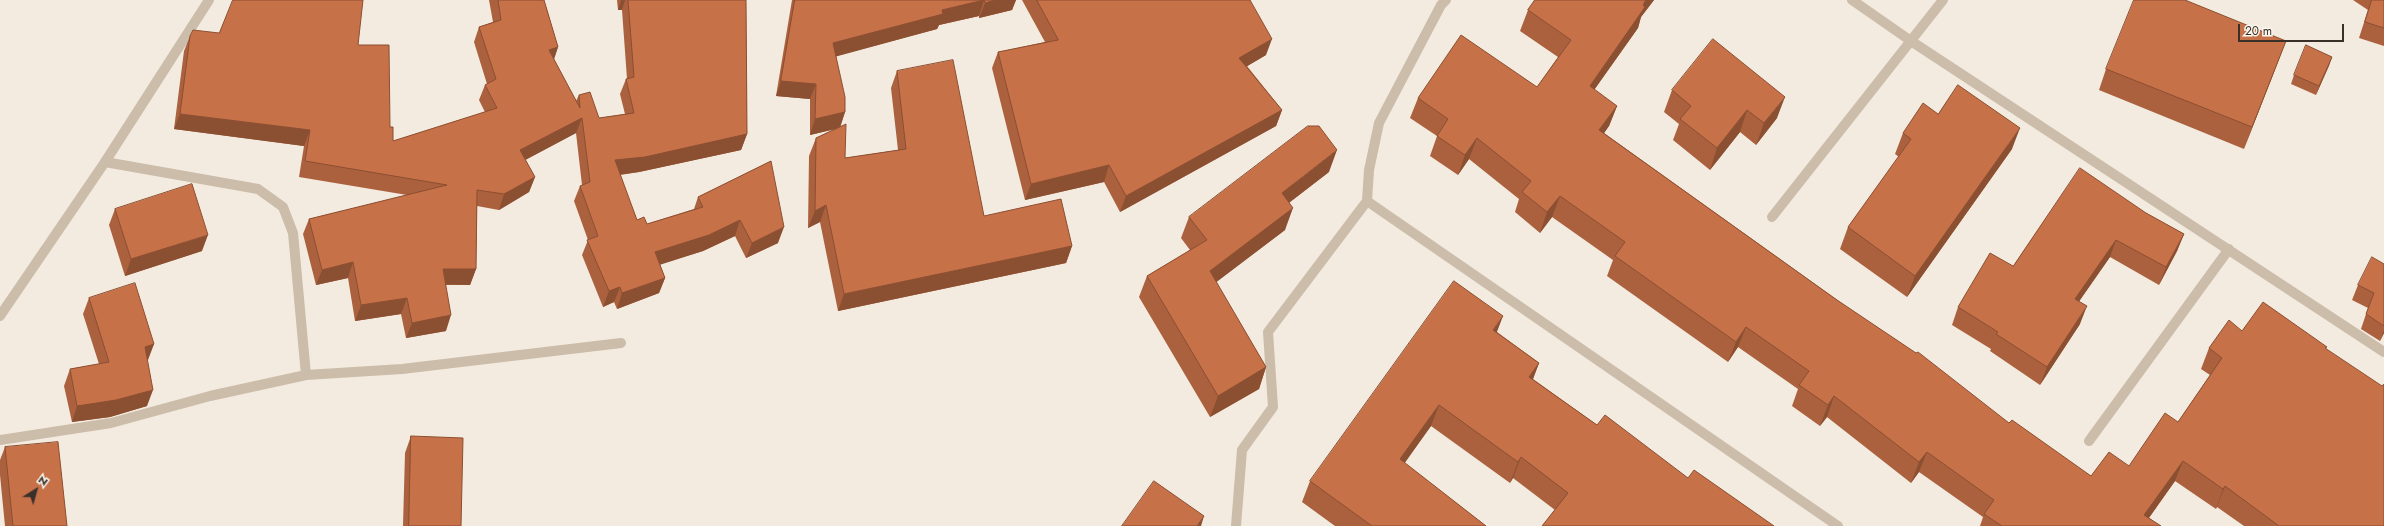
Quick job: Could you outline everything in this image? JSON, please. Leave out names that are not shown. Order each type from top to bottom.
[{"type":"street","points":[[0,316],[105,162],[209,0]]},
{"type":"street","points":[[1236,526],[1242,450],[1273,407],[1268,332],[1367,201],[1369,170],[1379,123],[1441,5],[1446,0]]},
{"type":"street","points":[[1852,0],[1911,41],[2384,352]]},
{"type":"street","points":[[1772,217],[1943,0]]},
{"type":"street","points":[[105,162],[258,189],[283,207],[293,233],[306,374]]},
{"type":"street","points":[[1367,201],[1838,526]]},
{"type":"street","points":[[2089,441],[2229,249]]},
{"type":"street","points":[[0,440],[111,423],[210,396],[306,374],[402,369],[621,343]]},
{"type":"building","points":[[233,0],[363,0],[358,45],[389,45],[390,127],[393,127],[393,141],[497,108],[485,85],[496,79],[479,27],[501,20],[498,0],[544,0],[558,47],[549,50],[580,108],[579,95],[590,92],[599,118],[634,113],[626,79],[634,77],[628,0],[746,0],[747,134],[645,157],[615,160],[637,220],[644,217],[647,224],[703,207],[698,197],[771,161],[784,227],[752,243],[740,220],[709,235],[655,252],[665,278],[622,293],[620,287],[609,291],[587,240],[598,236],[580,186],[590,182],[582,118],[520,150],[535,177],[504,194],[477,190],[476,269],[443,269],[451,315],[412,323],[407,298],[361,305],[353,262],[322,270],[309,219],[447,185],[305,161],[310,130],[180,114],[190,36],[193,30],[219,33]]},
{"type":"building","points":[[795,0],[984,0],[942,10],[943,14],[833,43],[845,97],[845,112],[815,119],[816,84],[781,81]]},
{"type":"building","points":[[984,0],[996,0],[985,3]]},
{"type":"building","points":[[1037,0],[1250,0],[1272,39],[1239,58],[1282,110],[1126,196],[1109,165],[1031,184],[998,52],[1058,40]]},
{"type":"building","points":[[1535,0],[1646,0],[1643,5],[1645,7],[1590,86],[1617,106],[1599,130],[1837,300],[1916,353],[1918,352],[2009,423],[2012,420],[2091,476],[2109,452],[2129,466],[2165,413],[2178,422],[2222,358],[2209,348],[2229,320],[2242,331],[2263,302],[2327,347],[2325,348],[2382,386],[2384,384],[2384,526],[2279,526],[2225,486],[2223,489],[2183,461],[2144,515],[2161,526],[2002,526],[1984,514],[1994,500],[1927,452],[1919,462],[1834,396],[1828,405],[1799,385],[1809,371],[1746,327],[1736,342],[1615,256],[1625,242],[1560,196],[1547,212],[1522,192],[1531,181],[1477,138],[1465,155],[1437,136],[1448,119],[1418,98],[1461,35],[1537,87],[1571,40],[1528,10]]},
{"type":"building","points":[[2134,0],[2185,0],[2286,41],[2252,127],[2106,69]]},
{"type":"building","points":[[2372,0],[2384,0],[2384,28],[2365,22]]},
{"type":"building","points":[[1713,39],[1785,97],[1764,123],[1747,110],[1717,148],[1680,119],[1691,106],[1672,90]]},
{"type":"building","points":[[2306,45],[2332,57],[2319,86],[2294,75]]},
{"type":"building","points":[[953,60],[984,216],[1061,199],[1072,246],[844,294],[826,205],[815,211],[816,138],[846,124],[845,158],[906,149],[897,71]]},
{"type":"building","points":[[1958,85],[2020,128],[1915,276],[1848,227],[1911,139],[1903,133],[1923,103],[1938,114]]},
{"type":"building","points":[[1308,126],[1319,126],[1337,150],[1282,193],[1293,208],[1210,271],[1266,367],[1218,396],[1147,276],[1207,240],[1189,217]]},
{"type":"building","points":[[2080,168],[2146,213],[2184,234],[2166,267],[2116,240],[2075,299],[2087,306],[2047,367],[1996,334],[1998,332],[1958,307],[1990,253],[2013,266]]},
{"type":"building","points":[[192,184],[208,235],[131,259],[115,209]]},
{"type":"building","points":[[2372,257],[2384,264],[2384,326],[2366,314],[2374,293],[2358,285]]},
{"type":"building","points":[[1454,281],[1503,316],[1493,330],[1539,363],[1529,377],[1597,425],[1605,415],[1688,478],[1694,470],[1774,526],[1542,526],[1568,493],[1521,457],[1518,462],[1439,405],[1400,459],[1486,526],[1372,526],[1310,481]]},
{"type":"building","points":[[135,283],[154,344],[145,347],[153,390],[116,400],[77,406],[70,369],[109,362],[89,298]]},
{"type":"building","points":[[411,436],[463,438],[461,526],[409,526]]},
{"type":"building","points":[[58,442],[67,526],[13,526],[5,447]]},
{"type":"building","points":[[1154,481],[1204,516],[1197,526],[1122,526]]}]
